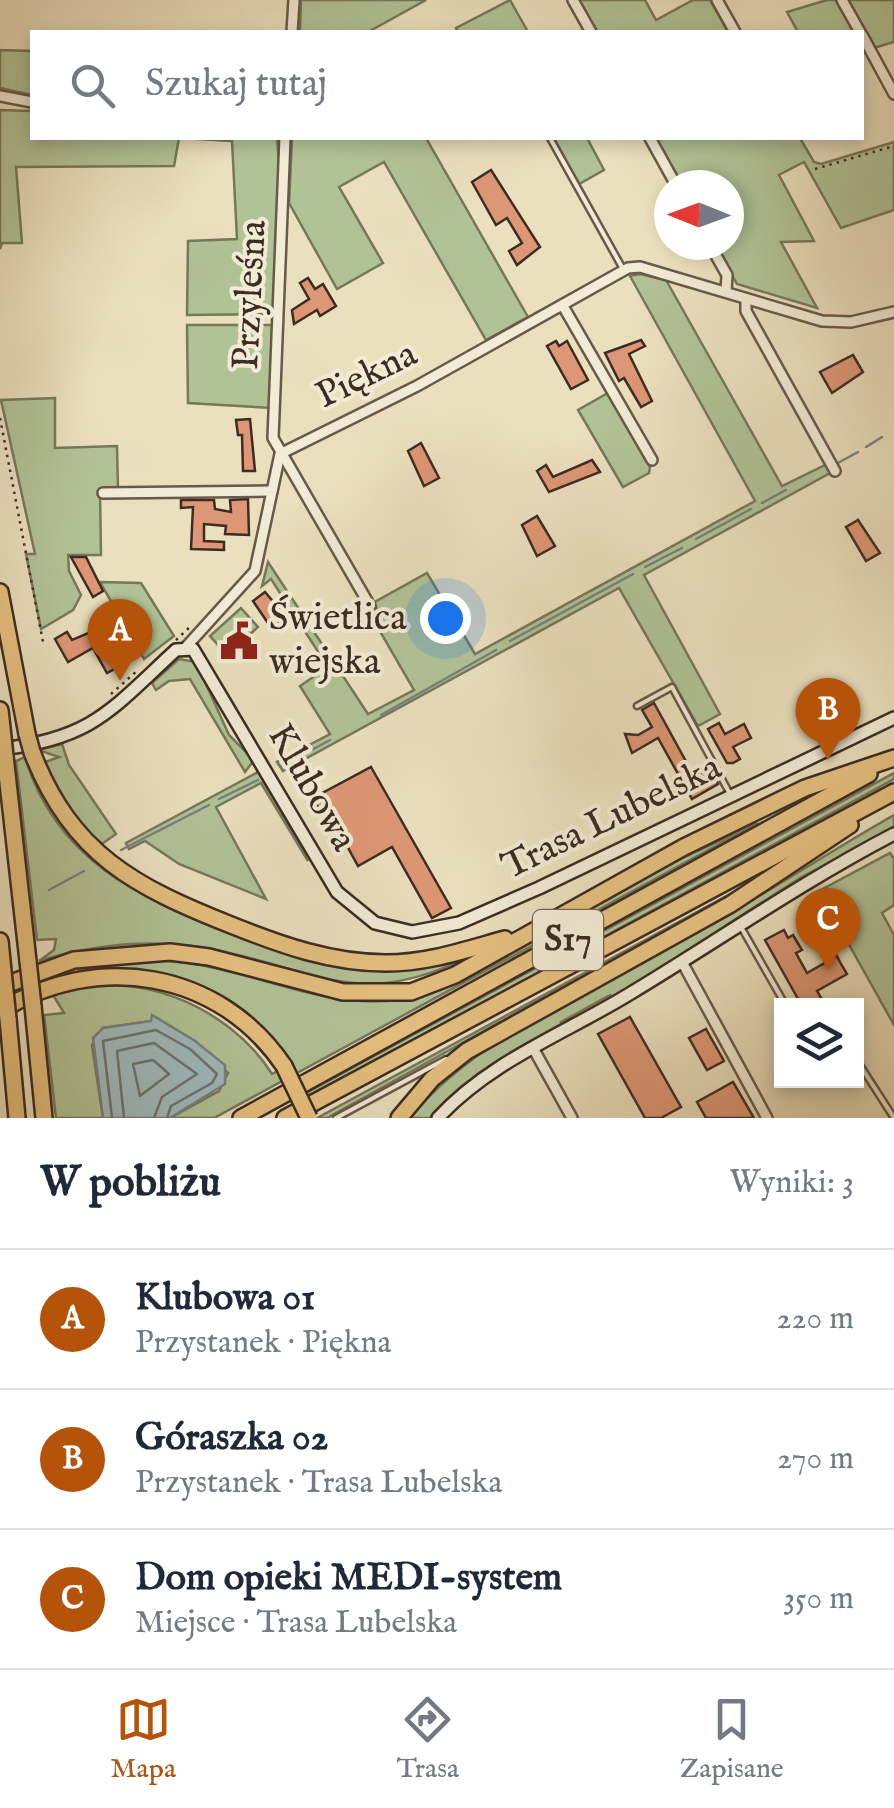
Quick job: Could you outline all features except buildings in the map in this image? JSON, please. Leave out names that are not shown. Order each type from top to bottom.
[{"type":"highway","points":[[0,592],[32,752],[71,826],[112,867],[160,896],[286,946],[340,960],[388,963],[444,957],[523,934]]},
{"type":"highway","points":[[0,710],[44,1118]]},
{"type":"highway","points":[[2,979],[74,960],[170,952],[227,961],[344,992],[387,995],[446,979],[523,934],[806,788],[894,759]]},
{"type":"highway","name":"S17","points":[[241,1118],[894,759]]},
{"type":"highway","points":[[399,1118],[432,1080],[490,1036],[731,904],[894,793]]},
{"type":"highway","name":"S17","points":[[285,1118],[894,793]]},
{"type":"highway","points":[[0,941],[4,1015],[17,1118]]},
{"type":"highway","points":[[4,1015],[27,996],[72,980],[122,975],[194,990],[230,1010],[264,1040],[284,1066],[309,1118]]},
{"type":"street","points":[[292,30],[294,0]]},
{"type":"street","points":[[573,0],[590,30]]},
{"type":"street","points":[[717,0],[734,30]]},
{"type":"street","points":[[842,0],[859,30]]},
{"type":"street","points":[[864,39],[894,94]]},
{"type":"street","points":[[0,96],[30,102]]},
{"type":"street","name":"Przyleśna","points":[[280,454],[273,438],[285,140]]},
{"type":"street","points":[[651,140],[668,170]]},
{"type":"street","points":[[718,260],[727,275],[726,292]]},
{"type":"street","points":[[624,270],[640,268],[831,322],[893,313]]},
{"type":"street","name":"Piękna","points":[[280,454],[418,386],[624,270]]},
{"type":"street","points":[[746,299],[746,310],[835,471]]},
{"type":"street","points":[[563,306],[652,460]]},
{"type":"street","points":[[2,747],[50,743],[83,730],[176,650],[186,647],[255,571],[280,454]]},
{"type":"street","points":[[280,454],[370,606]]},
{"type":"street","points":[[103,493],[272,492]]},
{"type":"street","name":"Klubowa","points":[[186,647],[202,657],[323,871],[352,908]]},
{"type":"street","name":"Trasa Lubelska","points":[[352,908],[375,923],[400,930],[424,932],[459,923],[616,854],[730,794],[894,718]]},
{"type":"street","points":[[438,1118],[481,1080],[894,834]]},
{"type":"street","points":[[682,962],[766,1118]]},
{"type":"street","points":[[534,1048],[572,1118]]},
{"type":"lane","points":[[551,140],[624,270]]},
{"type":"lane","points":[[637,706],[672,687],[730,794]]},
{"type":"lane","points":[[739,924],[781,998]]},
{"type":"lane","points":[[336,1118],[490,1036]]},
{"type":"lane","points":[[864,1071],[894,1118]]},
{"type":"path","points":[[815,169],[894,146]]},
{"type":"path","points":[[0,418],[43,642]]},
{"type":"path","points":[[172,644],[205,616],[209,620]]},
{"type":"path","points":[[110,694],[144,665]]},
{"type":"green space","points":[[301,0],[426,0],[372,30],[300,30]]},
{"type":"green space","points":[[510,0],[527,30],[457,30]]},
{"type":"green space","points":[[579,0],[645,0],[656,20],[693,0],[710,0],[727,30],[596,30]]},
{"type":"green space","points":[[837,0],[854,30],[797,30],[787,12]]},
{"type":"green space","points":[[847,0],[894,0],[894,42],[874,48]]},
{"type":"green space","points":[[0,50],[30,51],[30,95],[0,88]]},
{"type":"green space","points":[[0,110],[30,111],[30,140],[179,140],[174,166],[16,167],[22,243],[2,243],[0,249]]},
{"type":"green space","points":[[214,140],[277,140],[282,197],[277,314],[187,315],[188,241],[237,239],[232,141]]},
{"type":"green space","points":[[292,140],[427,140],[528,317],[486,340],[384,162],[339,187],[383,263],[337,289],[289,203]]},
{"type":"green space","points":[[554,140],[588,140],[604,170],[579,184]]},
{"type":"green space","points":[[656,140],[801,140],[814,162],[821,164],[894,142],[894,210],[841,228],[804,162],[779,175],[814,241],[781,242],[817,308],[737,284],[723,260],[744,260],[744,170],[673,170]]},
{"type":"green space","points":[[640,274],[666,280],[782,486],[827,464],[832,472],[644,575],[720,714],[698,726],[619,588],[283,771],[277,762],[330,734],[300,686],[328,667],[271,579],[262,586],[268,562],[368,714],[414,690],[370,614],[377,609],[373,603],[427,573],[475,654],[755,501],[630,276]]},
{"type":"green space","points":[[187,325],[276,325],[273,408],[188,403]]},
{"type":"green space","points":[[608,393],[650,467],[649,473],[623,487],[578,410]]},
{"type":"green space","points":[[55,398],[55,448],[117,446],[118,490],[100,491],[101,555],[68,555],[69,571],[81,595],[73,610],[41,629],[26,554],[35,554],[1,400]]},
{"type":"green space","points":[[100,582],[141,583],[174,636],[144,659]]},
{"type":"green space","points":[[241,608],[258,627],[227,655],[210,636]]},
{"type":"green space","points":[[179,659],[196,662],[229,735],[254,760],[245,772],[190,679],[169,681],[156,690],[152,683]]},
{"type":"green space","points":[[62,744],[69,765],[116,834],[96,848],[78,829],[40,764],[59,757],[38,750]]},
{"type":"green space","points":[[25,757],[57,823],[79,848],[133,889],[196,920],[271,949],[357,969],[401,970],[468,957],[428,974],[362,984],[179,945],[119,945],[39,961],[54,950],[56,939],[37,940],[16,761]]},
{"type":"green space","points":[[260,771],[308,861],[261,783],[216,807],[266,899],[179,864],[145,841],[129,849],[126,843]]},
{"type":"green space","points":[[894,773],[894,779],[308,1098],[306,1093]]},
{"type":"green space","points":[[894,815],[894,828],[800,878],[613,998],[610,995],[561,1022],[563,1026],[483,1072],[432,1118],[410,1118],[437,1089],[505,1037],[722,918]]},
{"type":"green space","points":[[758,823],[214,1118],[170,1118],[219,1091],[228,1073],[195,1041],[153,1016],[152,1021],[103,1028],[92,1045],[103,1118],[56,1118],[44,1015],[64,1013],[53,995],[83,987],[114,985],[175,997],[230,1028],[272,1074],[292,1064],[267,1032],[238,1006],[196,984],[125,970],[76,969],[169,961],[229,971],[342,999],[400,1000],[429,993],[665,866]]},
{"type":"green space","points":[[890,853],[894,859],[894,905],[882,913],[894,935],[894,1025],[819,891]]},
{"type":"green space","points":[[771,872],[327,1118],[317,1118]]},
{"type":"water","points":[[152,1015],[225,1065],[225,1084],[170,1118],[103,1118],[93,1038],[103,1028],[151,1021]]},
{"type":"waterway","points":[[866,447],[882,437]]},
{"type":"waterway","points":[[836,464],[858,452]]},
{"type":"waterway","points":[[762,503],[786,490]]},
{"type":"waterway","points":[[696,539],[751,509]]},
{"type":"waterway","points":[[645,567],[682,548]]},
{"type":"waterway","points":[[510,641],[633,574]]},
{"type":"waterway","points":[[381,715],[496,650]]},
{"type":"waterway","points":[[282,766],[330,740]]},
{"type":"waterway","points":[[219,799],[258,780]]},
{"type":"waterway","points":[[121,850],[209,805]]},
{"type":"waterway","points":[[49,890],[84,871]]},
{"type":"place","name":"Świetlica wiejska","points":[[239,641]]},
{"type":"place","name":"Klubowa 01","points":[[120,681]]},
{"type":"place","name":"Góraszka 02","points":[[828,760]]},
{"type":"place","name":"Dom opieki MEDI-system","points":[[828,970]]}]
